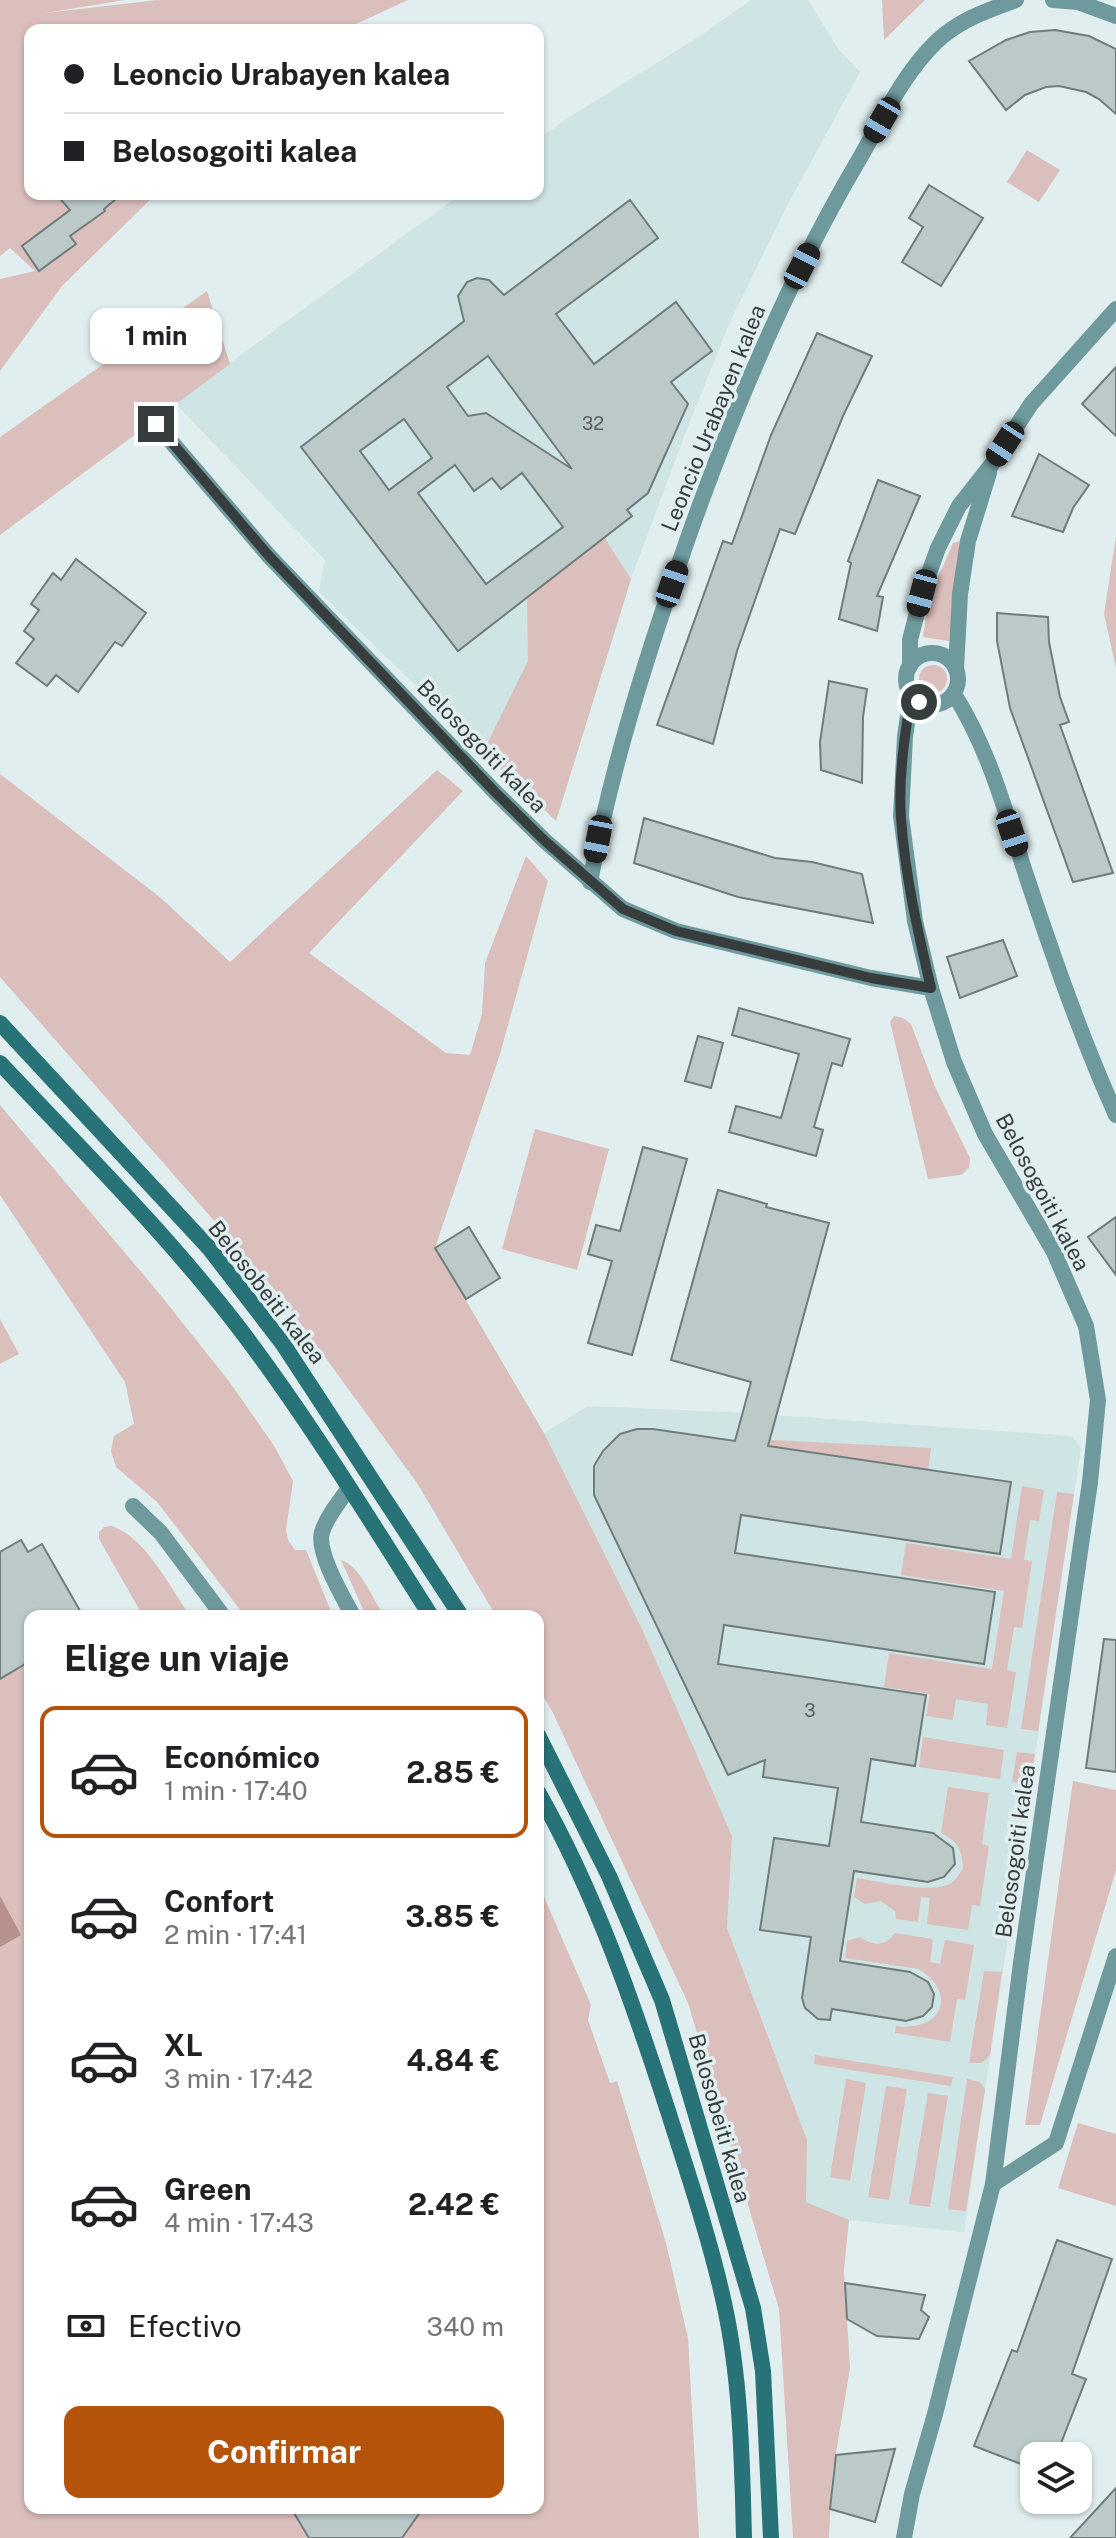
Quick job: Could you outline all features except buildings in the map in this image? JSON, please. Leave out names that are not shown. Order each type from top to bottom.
[{"type":"main road","name":"Belosobeiti kalea","points":[[0,1023],[218,1260],[283,1344],[457,1610]]},
{"type":"main road","name":"Belosobeiti kalea","points":[[0,1063],[196,1275],[277,1380],[427,1610]]},
{"type":"main road","name":"Belosobeiti kalea","points":[[544,1747],[609,1876],[662,2000],[753,2308],[763,2371],[771,2538]]},
{"type":"main road","points":[[544,1804],[581,1880],[639,2019],[683,2156],[720,2288],[736,2376],[744,2538]]},
{"type":"street","name":"Leoncio Urabayen kalea","points":[[590,882],[602,820],[651,644],[713,465],[790,289],[835,200],[910,72],[936,41],[965,19],[1016,0]]},
{"type":"street","points":[[1053,0],[1078,2],[1116,16]]},
{"type":"street","points":[[931,988],[915,921],[901,816],[905,737],[911,695],[906,679],[910,666],[910,640],[922,593],[938,548],[959,506],[992,464],[1031,404],[1116,309]]},
{"type":"street","name":"Belosogoiti kalea","points":[[156,424],[269,556],[495,792],[623,909],[676,931],[871,978],[931,988],[954,1062],[985,1134],[1054,1252],[1086,1326],[1098,1400],[1086,1513],[1023,1948],[993,2184],[912,2494],[904,2538]]},
{"type":"street","points":[[911,695],[919,702],[933,706],[954,694],[959,680],[956,669],[960,594],[968,541],[992,464]]},
{"type":"street","points":[[910,666],[921,655],[936,653],[949,659],[956,669]]},
{"type":"street","points":[[954,694],[973,723],[993,772],[1052,954],[1096,1072],[1116,1115]]},
{"type":"street","points":[[349,1488],[328,1520],[321,1541],[350,1610]]},
{"type":"street","points":[[133,1506],[161,1533],[219,1610]]},
{"type":"street","points":[[993,2184],[1056,2143],[1116,1956]]},
{"type":"shaded area","points":[[0,0],[125,0],[46,13],[157,0],[408,0],[356,24],[24,24],[24,200],[150,200],[62,286],[0,371],[0,279],[35,271],[10,248],[0,256]]},
{"type":"shaded area","points":[[751,0],[808,0],[839,50],[860,72],[787,206],[729,324],[631,579],[556,821],[319,592],[325,560],[175,403],[453,200],[544,200],[544,135]]},
{"type":"shaded area","points":[[882,0],[925,0],[884,40]]},
{"type":"shaded area","points":[[1027,150],[1060,170],[1039,202],[1007,182]]},
{"type":"shaded area","points":[[207,291],[230,364],[0,535],[0,437]]},
{"type":"shaded area","points":[[1116,536],[1116,668],[1104,614]]},
{"type":"shaded area","points":[[604,537],[631,579],[556,821],[483,752],[528,661],[527,597]]},
{"type":"shaded area","points":[[960,541],[949,641],[923,637],[928,600],[953,543]]},
{"type":"shaded area","points":[[933,665],[943,669],[947,679],[943,689],[933,693],[923,689],[919,679],[923,669]]},
{"type":"shaded area","points":[[437,770],[463,791],[309,953],[446,1053],[470,1055],[482,1014],[485,963],[526,856],[548,881],[500,1054],[435,1248],[544,1433],[643,1631],[732,1836],[727,1928],[807,2140],[806,2202],[849,2220],[844,2270],[850,2368],[832,2477],[829,2538],[793,2538],[779,2309],[688,2003],[544,1697],[544,1610],[492,1610],[417,1483],[281,1297],[0,977],[0,774],[161,898],[230,962]]},
{"type":"shaded area","points":[[894,1016],[911,1024],[935,1087],[970,1158],[969,1168],[961,1175],[928,1179],[890,1022]]},
{"type":"shaded area","points":[[0,1105],[158,1292],[228,1380],[273,1444],[293,1481],[286,1530],[288,1540],[295,1550],[306,1550],[331,1610],[240,1610],[157,1502],[116,1467],[111,1451],[114,1436],[134,1424],[125,1382],[0,1195]]},
{"type":"shaded area","points":[[535,1129],[609,1149],[577,1270],[502,1249]]},
{"type":"shaded area","points":[[0,1319],[19,1354],[0,1364]]},
{"type":"shaded area","points":[[588,1406],[728,1412],[1072,1436],[1081,1448],[964,2232],[849,2220],[806,2203],[807,2140],[727,1928],[732,1836],[643,1631],[544,1433]]},
{"type":"shaded area","points":[[753,1439],[931,1448],[928,1470],[752,1443]]},
{"type":"shaded area","points":[[1022,1486],[1044,1490],[1039,1521],[1030,1520],[1024,1560],[1032,1561],[1022,1628],[1014,1627],[1007,1670],[1016,1672],[1007,1728],[986,1725],[988,1704],[956,1699],[953,1720],[926,1716],[930,1694],[884,1687],[889,1653],[992,1669],[1004,1591],[901,1575],[906,1543],[1011,1559]]},
{"type":"shaded area","points":[[1057,1492],[1074,1494],[1038,1731],[1021,1729]]},
{"type":"shaded area","points":[[112,1526],[136,1541],[186,1610],[140,1610],[99,1539],[99,1532],[104,1527]]},
{"type":"shaded area","points":[[21,1540],[28,1552],[42,1544],[80,1610],[24,1610],[24,2514],[544,2514],[544,1897],[591,2005],[588,2020],[610,2083],[617,2081],[666,2243],[688,2338],[699,2538],[0,2538],[0,1552]]},
{"type":"shaded area","points":[[341,1560],[355,1569],[380,1610],[363,1610]]},
{"type":"shaded area","points":[[923,1737],[1004,1750],[1000,1779],[919,1767]]},
{"type":"shaded area","points":[[1017,1752],[1035,1754],[1030,1785],[1012,1782]]},
{"type":"shaded area","points":[[1073,1781],[1116,1790],[1116,1870],[1040,2125],[1025,2125]]},
{"type":"shaded area","points":[[948,1787],[989,1793],[982,1844],[989,1846],[980,1906],[972,1905],[968,1930],[927,1924],[930,1898],[921,1897],[918,1922],[896,1919],[895,1911],[881,1901],[865,1904],[854,1897],[857,1878],[932,1888],[951,1883],[956,1878],[963,1868],[960,1851],[951,1839],[941,1833]]},
{"type":"shaded area","points":[[0,1896],[21,1935],[0,1947]]},
{"type":"shaded area","points":[[895,1933],[933,1939],[930,1962],[940,1964],[945,1940],[974,1945],[965,2000],[957,1999],[950,2042],[895,2033],[896,2026],[924,2023],[939,2010],[939,1990],[919,1969],[845,1958],[847,1941],[860,1937],[879,1944]]},
{"type":"shaded area","points":[[984,1971],[1002,1972],[990,2055],[982,2063],[969,2063]]},
{"type":"shaded area","points":[[815,2055],[953,2077],[951,2086],[814,2064]]},
{"type":"shaded area","points":[[846,2079],[866,2083],[850,2181],[830,2177]]},
{"type":"shaded area","points":[[967,2079],[980,2082],[985,2089],[966,2211],[948,2209]]},
{"type":"shaded area","points":[[886,2086],[907,2089],[889,2200],[868,2197]]},
{"type":"shaded area","points":[[928,2093],[948,2096],[930,2207],[909,2204]]},
{"type":"shaded area","points":[[1078,2123],[1116,2134],[1116,2206],[1058,2188]]},
{"type":"route","points":[[156,424],[269,556],[545,841],[623,909],[676,931],[871,978],[931,988],[915,921],[901,816],[905,737],[911,695],[919,702]]}]
